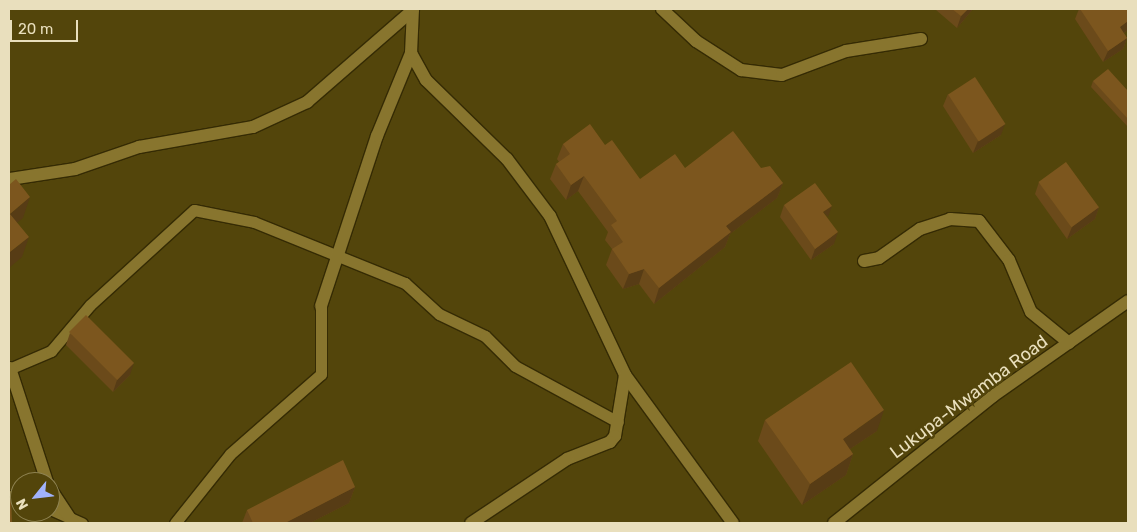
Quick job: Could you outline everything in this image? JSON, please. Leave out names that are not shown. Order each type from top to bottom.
[{"type":"street","points":[[321,306],[377,136],[411,53],[413,9]]},
{"type":"street","points":[[10,179],[75,169],[139,147],[253,127],[307,102],[413,9]]},
{"type":"street","points":[[662,9],[696,41],[741,70],[782,75],[846,51],[921,39]]},
{"type":"street","points":[[411,53],[426,80],[507,159],[550,216],[625,375],[678,441],[733,523]]},
{"type":"street","points":[[864,261],[879,258],[920,229],[950,219],[979,221],[1009,260],[1032,312],[1069,343]]},
{"type":"street","name":"Lukupa-Mwamba Road","points":[[834,523],[993,396],[1128,301]]},
{"type":"street","points":[[9,369],[44,472]]},
{"type":"street","points":[[472,523],[567,459],[610,442],[618,422],[625,375]]},
{"type":"street","points":[[60,504],[69,518]]},
{"type":"lane","points":[[9,369],[51,352],[90,305],[194,210],[254,222],[338,254],[405,283],[439,314],[485,336],[515,366],[618,422]]},
{"type":"lane","points":[[175,523],[230,454],[321,374],[321,306]]},
{"type":"lane","points":[[69,518],[82,523]]},
{"type":"building","points":[[952,9],[968,9],[961,16]]},
{"type":"building","points":[[1080,9],[1128,9],[1128,21],[1120,27],[1127,38],[1108,51]]},
{"type":"building","points":[[1108,69],[1128,91],[1128,119],[1093,81]]},
{"type":"building","points":[[975,77],[1005,124],[979,141],[948,94]]},
{"type":"building","points":[[590,124],[605,145],[612,140],[640,179],[675,154],[685,168],[733,131],[761,168],[770,166],[783,183],[726,226],[731,232],[659,288],[644,269],[629,274],[612,249],[623,242],[611,225],[617,221],[584,176],[571,185],[556,164],[570,154],[563,144]]},
{"type":"building","points":[[1066,162],[1099,207],[1071,227],[1038,182]]},
{"type":"building","points":[[16,179],[30,197],[10,214],[29,237],[10,252],[9,185]]},
{"type":"building","points":[[815,183],[832,206],[823,212],[838,232],[815,249],[784,205]]},
{"type":"building","points":[[86,315],[134,363],[117,380],[69,332]]},
{"type":"building","points":[[851,362],[884,410],[843,439],[853,454],[810,484],[765,420]]},
{"type":"building","points":[[343,460],[355,487],[285,523],[253,523],[247,510]]},
{"type":"building","points":[[10,497],[10,522],[12,523],[9,523]]}]
